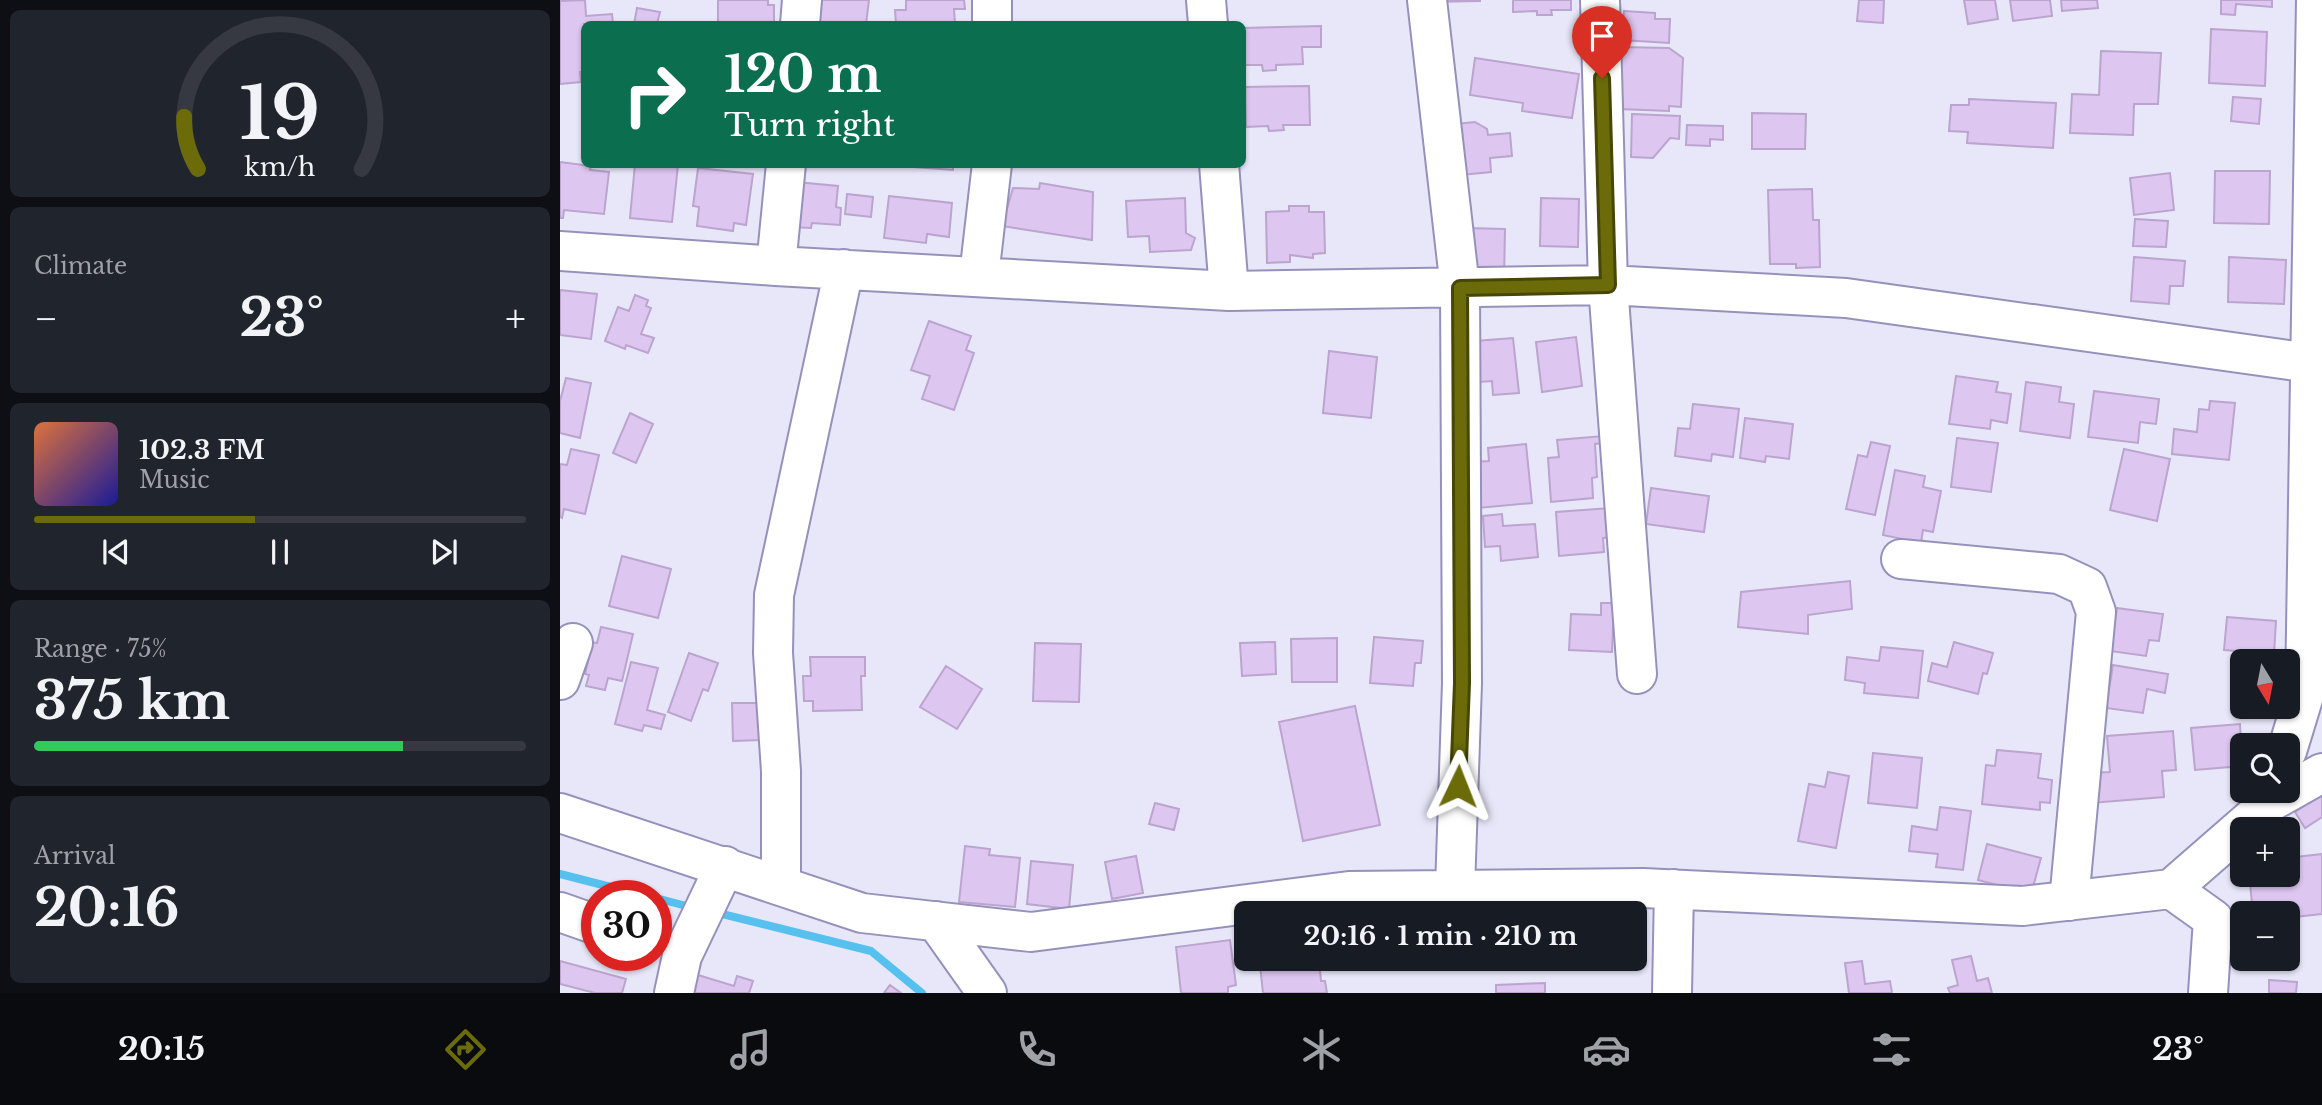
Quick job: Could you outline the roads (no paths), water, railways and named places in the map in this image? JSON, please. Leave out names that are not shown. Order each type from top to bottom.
[{"type":"street","points":[[800,21],[802,0]]},
{"type":"street","points":[[992,0],[992,21]]},
{"type":"street","points":[[1206,0],[1208,21]]},
{"type":"street","points":[[1427,0],[1460,288],[1462,683],[1455,890]]},
{"type":"street","points":[[1600,0],[1608,285],[1637,674]]},
{"type":"street","points":[[2292,733],[2305,692],[2316,0]]},
{"type":"street","points":[[776,266],[786,168]]},
{"type":"street","points":[[979,276],[992,168]]},
{"type":"street","points":[[1219,168],[1228,291]]},
{"type":"street","points":[[560,251],[1228,291],[1608,285],[1846,298],[2310,363]]},
{"type":"street","points":[[781,885],[781,771],[773,653],[774,595],[844,269]]},
{"type":"street","points":[[1901,559],[2059,574],[2087,587],[2096,612],[2069,901]]},
{"type":"street","points":[[560,680],[573,643]]},
{"type":"street","points":[[2300,784],[2322,773]]},
{"type":"street","points":[[560,813],[722,872],[781,885],[862,913],[1031,932],[1349,891],[1674,889],[2024,906],[2171,889],[2266,803]]},
{"type":"street","points":[[674,993],[677,947],[722,872]]},
{"type":"street","points":[[1672,993],[1674,889]]},
{"type":"street","points":[[2171,889],[2213,919],[2208,993]]},
{"type":"street","points":[[560,912],[581,919]]},
{"type":"street","points":[[936,921],[987,993]]},
{"type":"waterway","points":[[560,874],[583,880]]},
{"type":"waterway","points":[[672,902],[694,908]]},
{"type":"waterway","points":[[714,912],[871,951],[922,993]]}]
